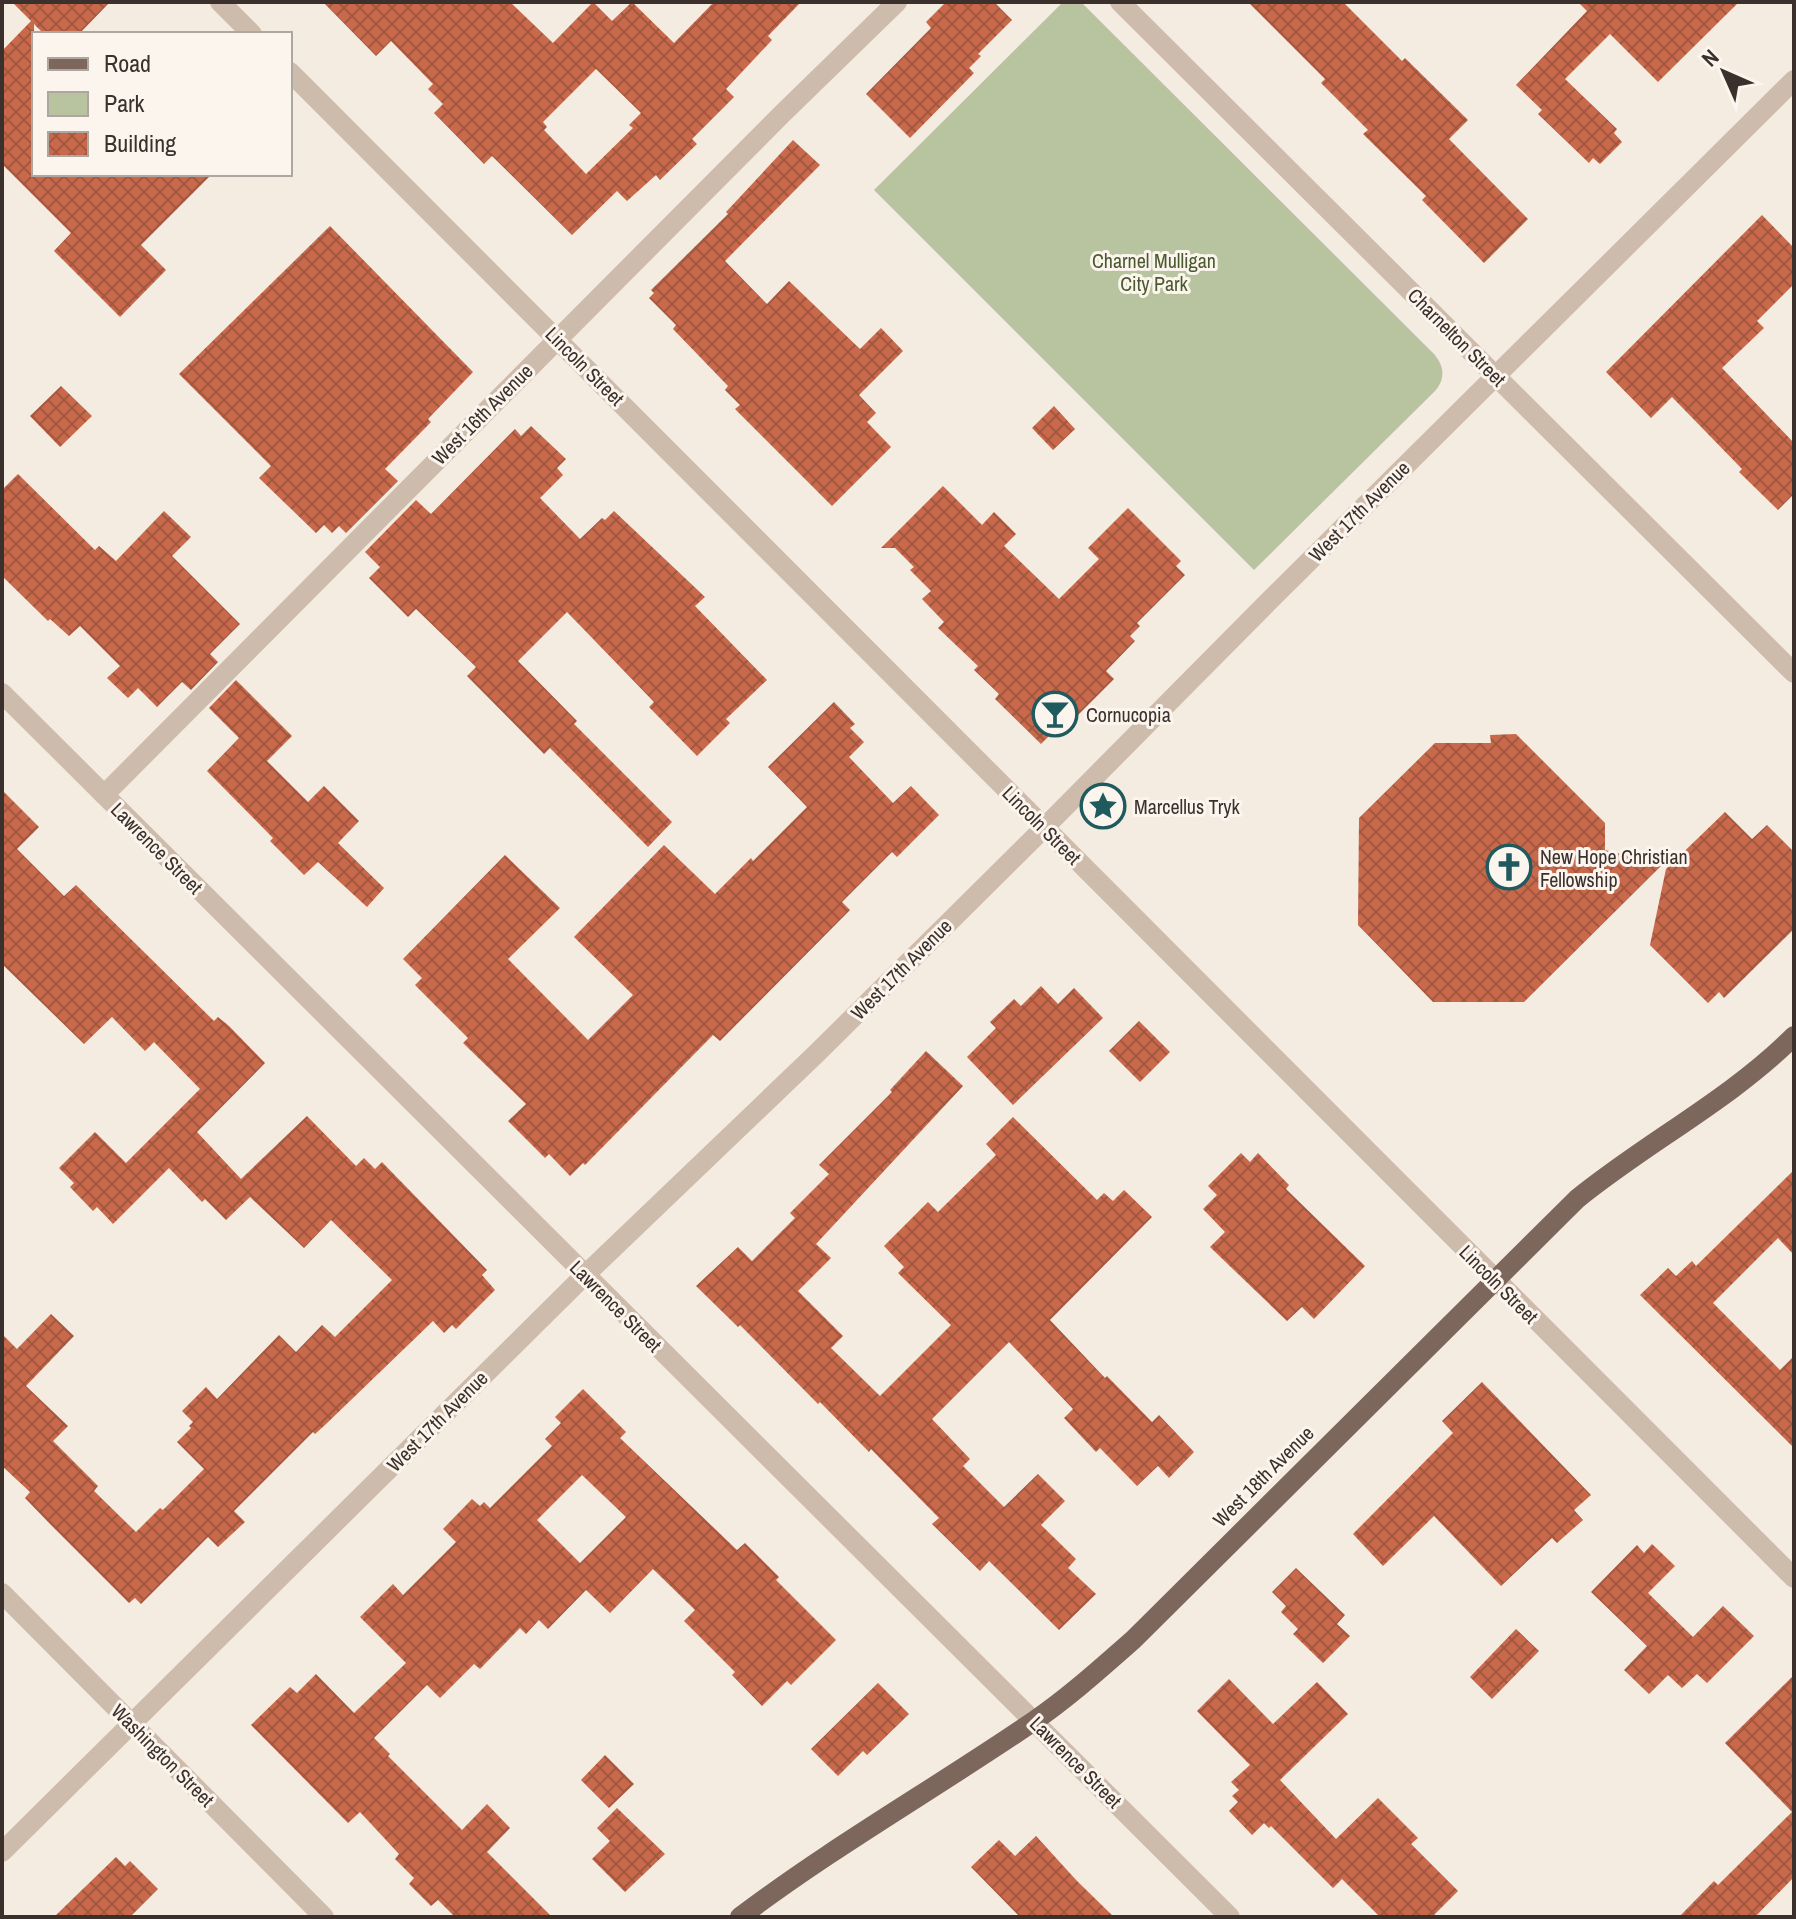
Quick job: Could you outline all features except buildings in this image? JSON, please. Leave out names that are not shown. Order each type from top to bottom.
[{"type":"main road","name":"West 18th Avenue","points":[[740,1917],[816,1862],[1035,1720],[1086,1681],[1133,1640],[1566,1209],[1620,1164],[1683,1124],[1747,1076],[1794,1036]]},
{"type":"street","points":[[220,2],[250,32]]},
{"type":"street","name":"West 16th Avenue","points":[[104,795],[897,2]]},
{"type":"street","name":"Charnelton Street","points":[[1120,2],[1794,673]]},
{"type":"street","name":"Lincoln Street","points":[[292,74],[1794,1578]]},
{"type":"street","name":"West 17th Avenue","points":[[2,1852],[585,1275],[817,1053],[1794,80]]},
{"type":"street","name":"Lawrence Street","points":[[2,693],[1230,1917]]},
{"type":"street","name":"Washington Street","points":[[2,1593],[324,1917]]},
{"type":"green space","name":"Charnel Mulligan City Park","points":[[1063,2],[1081,2],[1434,354],[1442,368],[1441,381],[1435,391],[1254,570],[874,190]]},
{"type":"place","name":"Cornucopia","points":[[1055,714]]},
{"type":"place","name":"Marcellus Tryk","points":[[1103,806]]},
{"type":"place","name":"New Hope Christian Fellowship","points":[[1509,867]]}]
